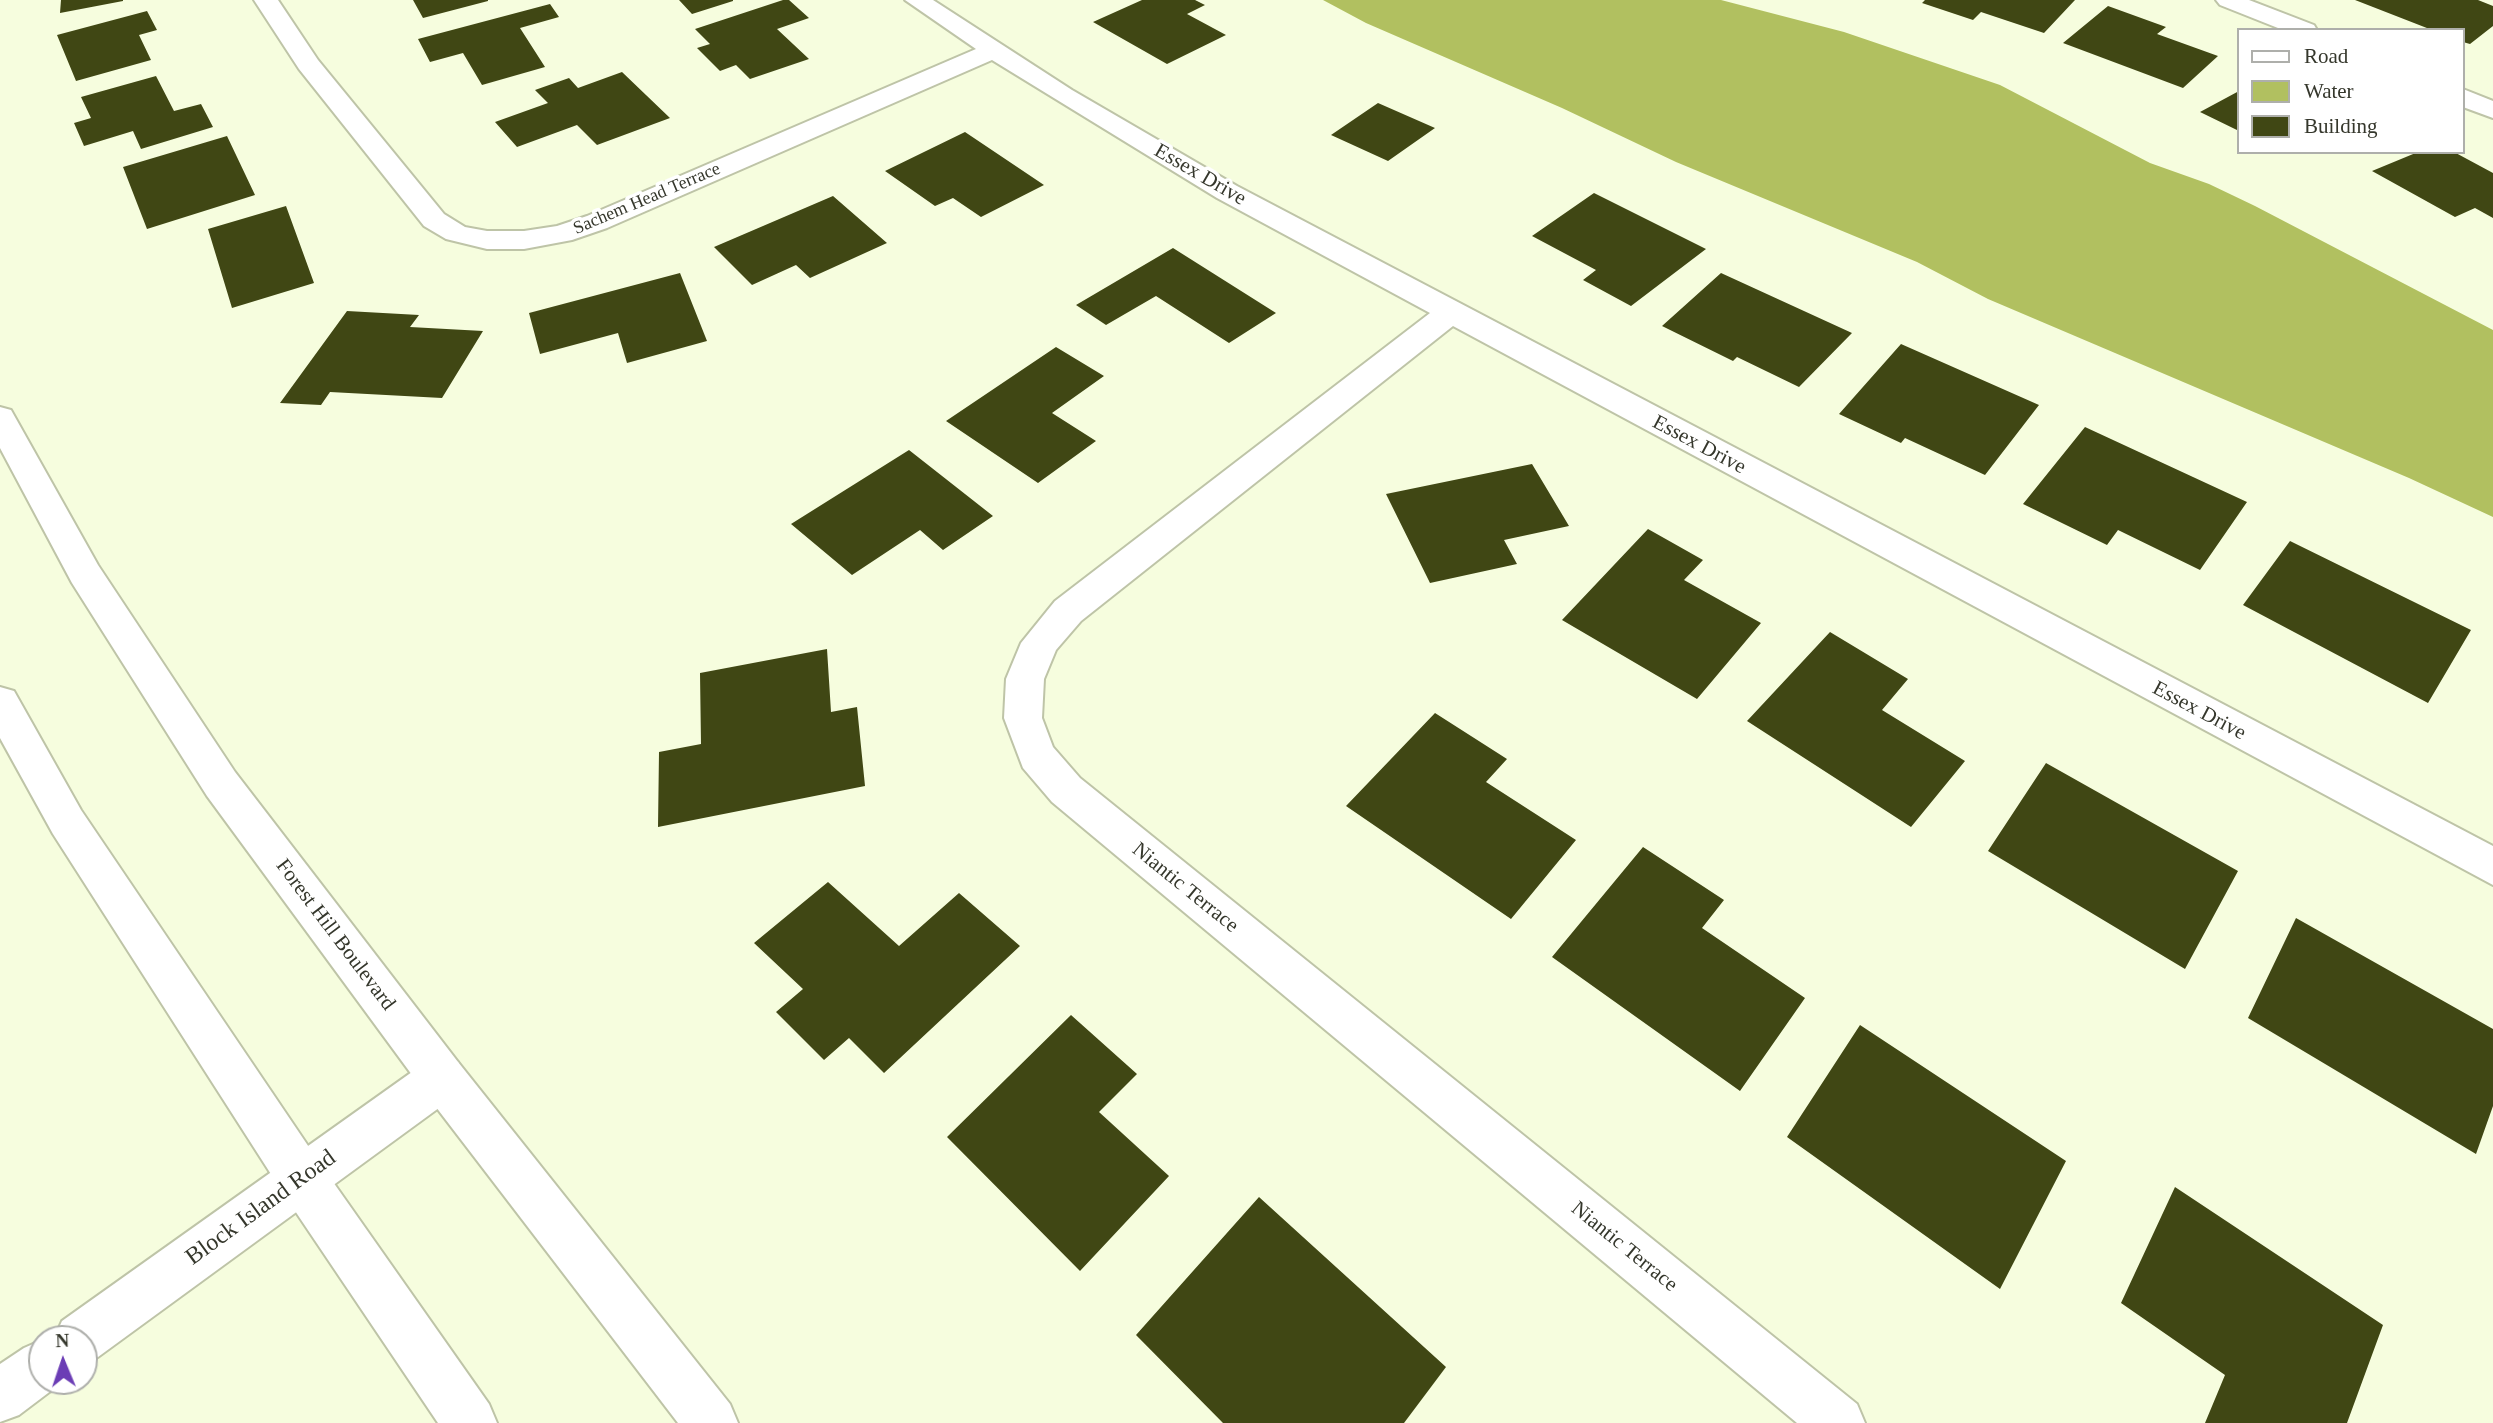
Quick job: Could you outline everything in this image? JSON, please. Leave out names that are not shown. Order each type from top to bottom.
[{"type":"street","name":"Sachem Head Terrace","points":[[266,0],[308,65],[434,220],[456,233],[487,240],[524,240],[550,236],[597,222],[992,51]]},
{"type":"street","name":"Essex Drive","points":[[917,0],[992,51],[1227,192],[2493,867]]},
{"type":"street","points":[[2228,0],[2300,28]]},
{"type":"street","points":[[2465,98],[2493,110]]},
{"type":"street","name":"Niantic Terrace","points":[[1450,313],[1068,611],[1040,643],[1025,679],[1024,718],[1037,756],[1066,790],[1838,1423]]},
{"type":"street","name":"Forest Hill Boulevard","points":[[0,418],[85,574],[221,784],[442,1078],[711,1423]]},
{"type":"street","points":[[0,702],[67,822],[302,1179],[470,1423]]},
{"type":"street","name":"Block Island Road","points":[[98,1326],[442,1078]]},
{"type":"street","points":[[0,1396],[28,1376]]},
{"type":"water","points":[[1323,0],[1721,0],[1844,32],[2000,85],[2150,163],[2209,184],[2255,206],[2493,330],[2493,517],[2409,478],[1988,299],[1917,262],[1676,162],[1562,108],[1366,23]]},
{"type":"building","points":[[61,0],[123,0],[123,1],[60,13]]},
{"type":"building","points":[[413,0],[488,0],[488,1],[423,18]]},
{"type":"building","points":[[679,0],[733,0],[733,1],[692,14]]},
{"type":"building","points":[[789,0],[809,18],[777,29],[809,59],[750,79],[736,65],[720,71],[697,48],[710,44],[695,29]]},
{"type":"building","points":[[1142,0],[1195,0],[1205,5],[1187,14],[1226,35],[1167,64],[1093,22]]},
{"type":"building","points":[[1925,0],[2075,0],[2044,33],[1981,12],[1973,20],[1922,3]]},
{"type":"building","points":[[2355,0],[2478,0],[2493,6],[2493,26],[2470,44],[2465,43],[2465,28],[2427,28]]},
{"type":"building","points":[[550,4],[559,17],[520,28],[545,67],[482,85],[463,53],[430,62],[418,39]]},
{"type":"building","points":[[2108,6],[2166,27],[2157,34],[2218,56],[2183,88],[2063,43]]},
{"type":"building","points":[[147,11],[157,30],[139,35],[151,60],[76,81],[57,35]]},
{"type":"building","points":[[622,72],[670,118],[597,145],[577,125],[517,147],[495,122],[548,103],[535,90],[569,78],[578,88]]},
{"type":"building","points":[[156,76],[174,111],[201,104],[213,127],[141,149],[133,131],[84,146],[74,123],[91,118],[81,97]]},
{"type":"building","points":[[2238,92],[2238,131],[2200,112]]},
{"type":"building","points":[[1378,103],[1435,128],[1388,161],[1331,135]]},
{"type":"building","points":[[965,132],[1044,185],[981,217],[953,198],[935,206],[885,171]]},
{"type":"building","points":[[227,136],[255,195],[147,229],[123,167]]},
{"type":"building","points":[[2413,154],[2458,154],[2493,173],[2493,218],[2475,208],[2455,217],[2372,171]]},
{"type":"building","points":[[1594,193],[1706,249],[1631,306],[1583,280],[1596,270],[1532,236]]},
{"type":"building","points":[[833,196],[887,243],[810,278],[796,265],[752,285],[714,247]]},
{"type":"building","points":[[286,206],[314,283],[232,308],[208,229]]},
{"type":"building","points":[[1173,248],[1276,313],[1229,343],[1156,296],[1106,325],[1076,305]]},
{"type":"building","points":[[680,273],[707,341],[627,363],[618,333],[540,354],[529,313]]},
{"type":"building","points":[[1721,273],[1852,333],[1799,387],[1737,357],[1733,361],[1662,326]]},
{"type":"building","points":[[347,311],[419,315],[410,327],[483,331],[442,398],[330,392],[321,405],[280,403]]},
{"type":"building","points":[[1901,344],[2039,405],[1985,475],[1905,438],[1901,443],[1839,414]]},
{"type":"building","points":[[1056,347],[1104,376],[1052,413],[1096,441],[1038,483],[946,421]]},
{"type":"building","points":[[2085,427],[2247,502],[2200,570],[2118,530],[2107,545],[2023,504]]},
{"type":"building","points":[[909,450],[993,516],[943,550],[920,530],[852,575],[791,524]]},
{"type":"building","points":[[1532,464],[1569,526],[1504,540],[1517,564],[1430,583],[1386,494]]},
{"type":"building","points":[[1648,529],[1703,560],[1684,580],[1761,623],[1697,699],[1562,620]]},
{"type":"building","points":[[2290,541],[2471,630],[2428,703],[2243,605]]},
{"type":"building","points":[[1830,632],[1908,679],[1882,710],[1965,761],[1911,827],[1747,721]]},
{"type":"building","points":[[827,649],[831,712],[857,707],[865,786],[658,827],[659,752],[701,744],[700,673]]},
{"type":"building","points":[[1435,713],[1507,759],[1486,782],[1576,840],[1511,919],[1346,806]]},
{"type":"building","points":[[2046,763],[2238,871],[2185,969],[1988,851]]},
{"type":"building","points":[[1643,847],[1724,900],[1702,928],[1805,998],[1740,1091],[1552,957]]},
{"type":"building","points":[[828,882],[899,946],[959,893],[1020,946],[884,1073],[849,1038],[824,1060],[776,1012],[803,989],[754,943]]},
{"type":"building","points":[[2296,918],[2493,1029],[2493,1106],[2476,1154],[2248,1018]]},
{"type":"building","points":[[1071,1015],[1137,1074],[1099,1112],[1169,1176],[1080,1271],[947,1137]]},
{"type":"building","points":[[1860,1025],[2066,1161],[2000,1289],[1787,1137]]},
{"type":"building","points":[[2175,1187],[2383,1325],[2347,1423],[2205,1423],[2225,1375],[2121,1303]]},
{"type":"building","points":[[1259,1197],[1446,1367],[1404,1423],[1223,1423],[1136,1335]]}]
